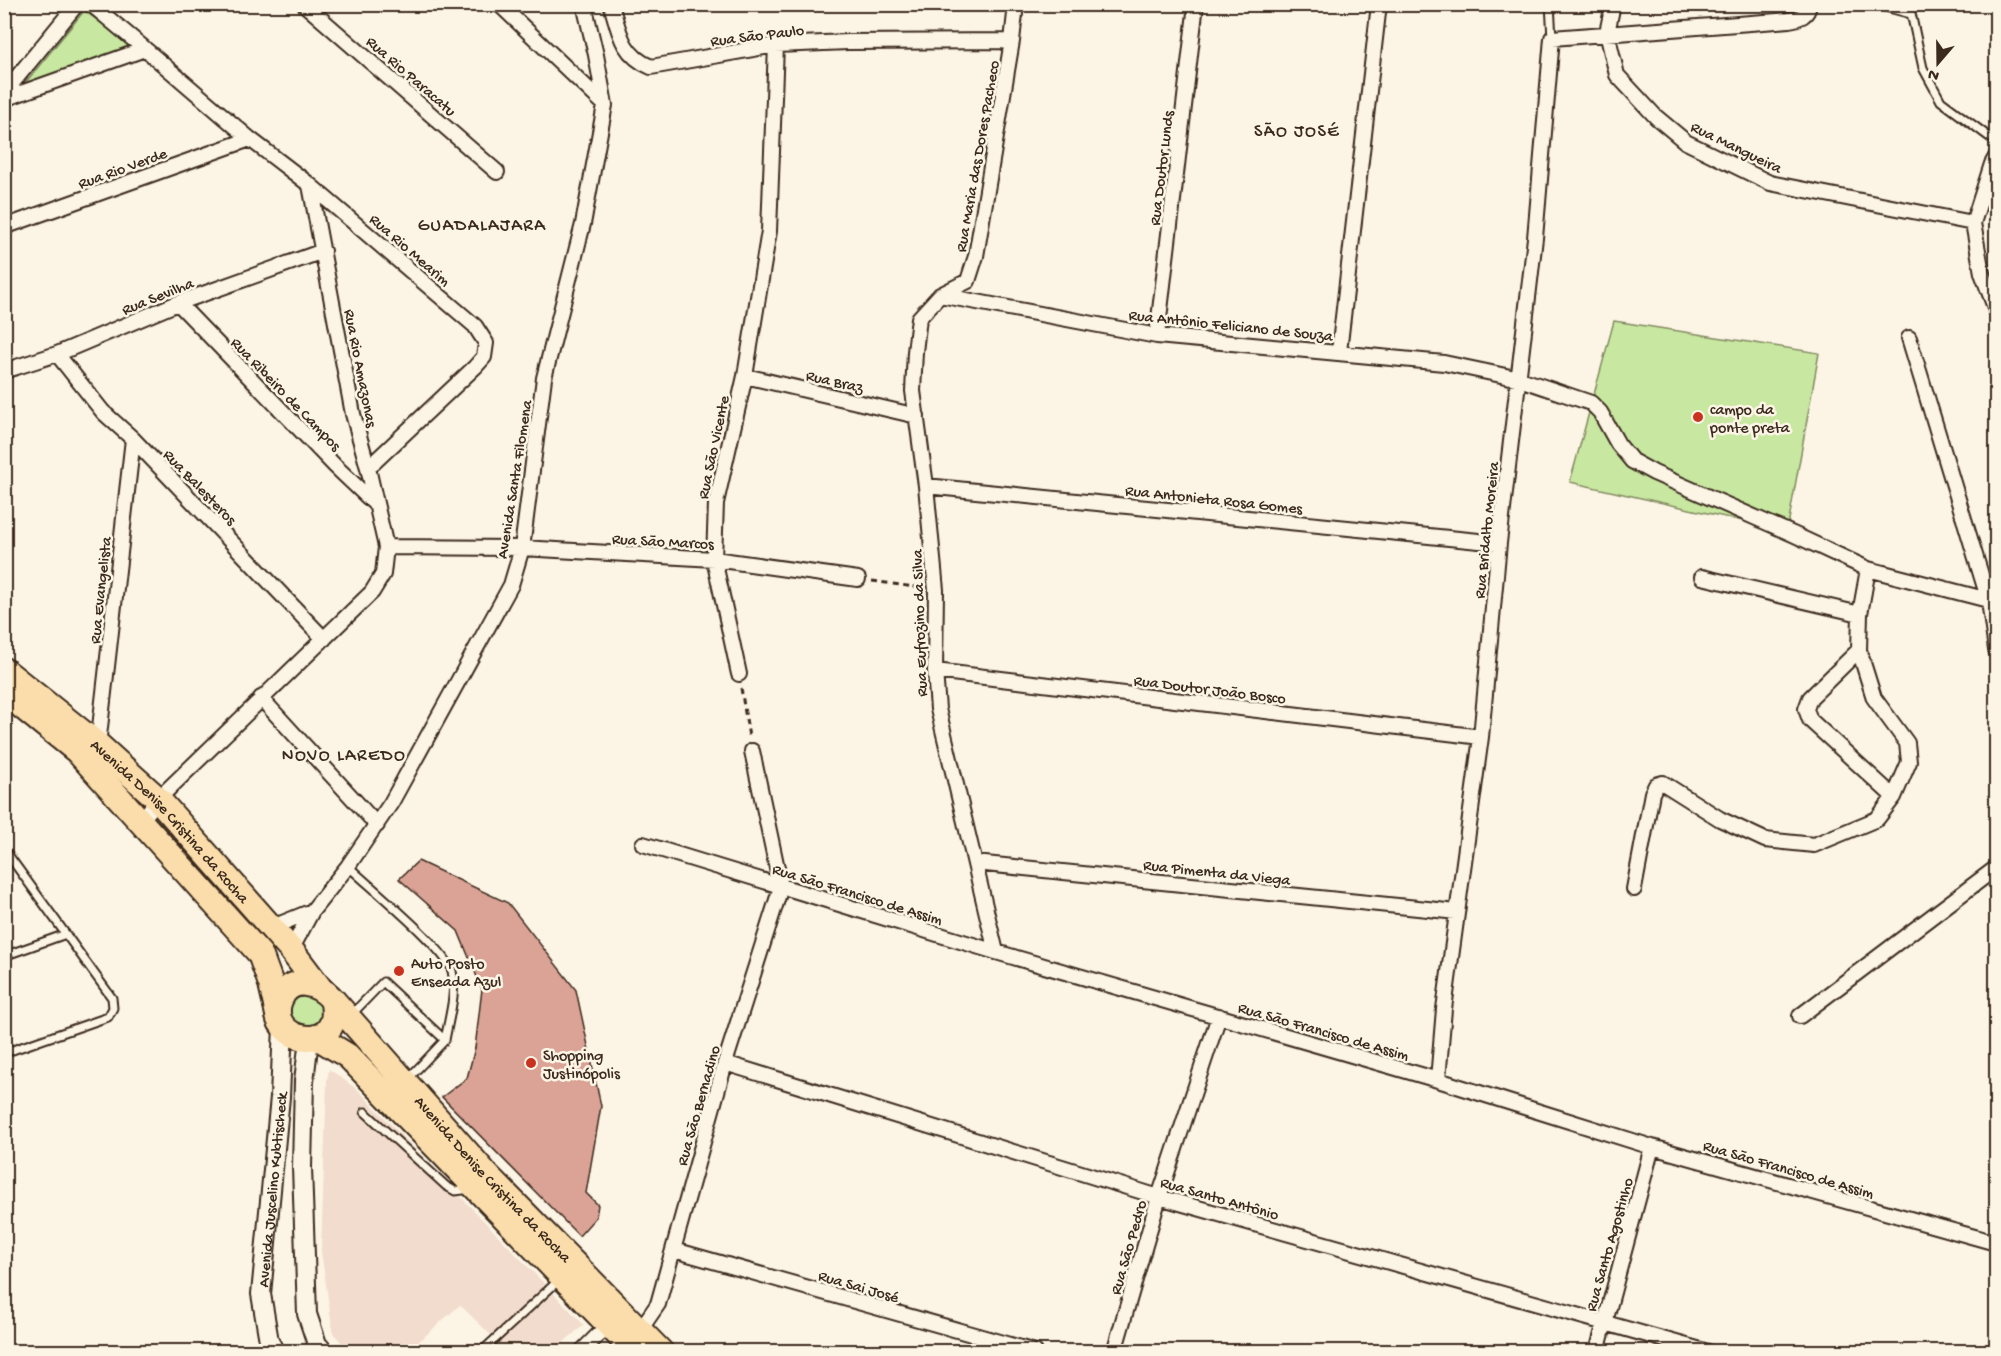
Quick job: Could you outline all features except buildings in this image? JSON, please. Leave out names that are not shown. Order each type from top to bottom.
[{"type":"highway","name":"Avenida Denise Cristina da Rocha","points":[[4,670],[98,745],[158,799],[349,1018],[396,1089],[476,1187],[609,1324],[661,1352]]},
{"type":"highway","name":"Avenida Denise Cristina da Rocha","points":[[4,692],[77,751],[142,820],[260,954],[281,1021]]},
{"type":"highway","points":[[302,983],[326,993],[334,1017],[331,1026],[313,1038],[299,1037],[281,1021],[278,1006],[280,998],[293,985],[302,983]]},
{"type":"highway","name":"Avenida Denise Cristina da Rocha","points":[[313,1038],[348,1056],[396,1089],[486,1173],[638,1341]]},
{"type":"street","points":[[4,93],[77,4]]},
{"type":"street","points":[[91,4],[250,138],[310,185]]},
{"type":"street","name":"Rua Rio Paracatu","points":[[304,4],[497,172]]},
{"type":"street","points":[[499,4],[605,105]]},
{"type":"street","name":"Avenida Santa Filomena","points":[[291,950],[312,911],[348,866],[391,802],[511,585],[522,548],[544,378],[583,224],[605,105],[584,4]]},
{"type":"street","name":"Rua São Paulo","points":[[611,4],[621,40],[638,61],[651,67],[777,45],[1012,41]]},
{"type":"street","name":"Rua Maria das Dores Pacheco","points":[[940,295],[968,281],[976,256],[1012,41],[1016,4]]},
{"type":"street","name":"Rua Doutor Lunds","points":[[1157,336],[1196,4]]},
{"type":"street","points":[[1339,352],[1379,4]]},
{"type":"street","name":"Rua Mangueira","points":[[1613,4],[1607,33],[1617,75],[1656,117],[1686,142],[1770,183],[1973,224]]},
{"type":"street","points":[[1552,38],[1789,20],[1806,14],[1809,4]]},
{"type":"street","name":"Rua Bridalto Moreira","points":[[1438,1080],[1444,1009],[1481,737],[1499,543],[1535,238],[1552,38]]},
{"type":"street","name":"Rua São Vicente","points":[[739,674],[714,559],[716,503],[745,376],[769,231],[777,45]]},
{"type":"street","points":[[4,99],[145,49]]},
{"type":"street","name":"Rua Rio Verde","points":[[4,227],[250,138]]},
{"type":"street","points":[[1996,158],[1992,164],[1973,224],[1982,273],[1996,310]]},
{"type":"street","name":"Rua Rio Amazonas","points":[[142,820],[158,799],[372,592],[383,574],[386,547],[368,468],[352,414],[310,185]]},
{"type":"street","name":"Rua Rio Mearim","points":[[310,185],[475,326],[486,343],[484,357],[476,367],[368,468]]},
{"type":"street","name":"Rua Sevilha","points":[[4,371],[57,354],[178,303],[323,251]]},
{"type":"street","name":"Rua Antônio Feliciano de Souza","points":[[940,295],[1157,336],[1444,363],[1520,379],[1591,403],[1625,453],[1654,473],[1868,569],[1993,602]]},
{"type":"street","name":"Rua Eufrozino da Silva","points":[[940,295],[919,318],[913,391],[926,486],[936,590],[935,671],[938,709],[996,952]]},
{"type":"street","name":"Rua Ribeiro de Campos","points":[[178,303],[335,466],[375,504]]},
{"type":"street","points":[[1909,338],[1993,602],[1996,650]]},
{"type":"street","name":"Rua Balesteros","points":[[57,354],[104,412],[133,439],[324,639]]},
{"type":"street","name":"Rua Braz","points":[[745,376],[917,416]]},
{"type":"street","name":"Rua Evangelista","points":[[98,745],[133,439]]},
{"type":"street","name":"Rua Antonieta Rosa Gomes","points":[[926,486],[1499,543]]},
{"type":"street","name":"Rua São Marcos","points":[[386,547],[522,548],[714,559],[858,579]]},
{"type":"street","points":[[1634,889],[1652,794],[1656,785],[1663,783],[1720,819],[1765,840],[1814,845],[1877,819],[1894,797],[1909,762],[1907,743],[1874,698],[1859,650],[1860,614],[1868,569]]},
{"type":"street","points":[[1702,577],[1860,614]]},
{"type":"street","points":[[1859,650],[1810,699],[1806,709],[1810,720],[1894,797]]},
{"type":"street","name":"Rua Doutor João Bosco","points":[[935,671],[1481,737]]},
{"type":"street","points":[[261,698],[377,825]]},
{"type":"street","points":[[752,751],[781,887]]},
{"type":"street","name":"Rua São Francisco de Assim","points":[[643,844],[996,952],[1438,1080],[1652,1147],[1996,1243]]},
{"type":"street","name":"Rua Pimenta da Viega","points":[[975,863],[1457,912]]},
{"type":"street","points":[[1800,1016],[1996,868]]},
{"type":"street","name":"Rua São Bernadino","points":[[638,1341],[658,1304],[725,1063],[781,887]]},
{"type":"street","name":"Avenida Santa Filomena","points":[[270,928],[312,911]]},
{"type":"street","name":"Rua São Pedro","points":[[1114,1352],[1159,1197],[1219,1016]]},
{"type":"street","name":"Avenida Juscelino Kubtischeck","points":[[275,1352],[269,1341],[261,1294],[280,1097],[281,1021]]},
{"type":"street","name":"Avenida Juscelino Kubtischeck","points":[[313,1038],[304,1081],[302,1167],[307,1314],[318,1344],[324,1352]]},
{"type":"street","name":"Rua Santo Antônio","points":[[725,1063],[1159,1197],[1708,1352]]},
{"type":"street","name":"Rua Santo Agostinho","points":[[1597,1352],[1652,1147]]},
{"type":"street","name":"Rua Sai José","points":[[674,1251],[1035,1352]]},
{"type":"street","points":[[581,1352],[609,1324]]},
{"type":"lane","points":[[1551,4],[1552,38]]},
{"type":"lane","points":[[1874,4],[1911,14]]},
{"type":"lane","points":[[1909,4],[1923,68],[1941,101],[1996,142]]},
{"type":"lane","points":[[4,1053],[108,1017],[113,1008],[112,998],[6,852]]},
{"type":"lane","points":[[348,866],[440,950],[452,969],[453,991],[445,1040],[396,1089]]},
{"type":"lane","points":[[4,956],[66,934]]},
{"type":"lane","points":[[349,1018],[383,982],[445,1040]]},
{"type":"lane","points":[[365,1112],[446,1186],[455,1191],[476,1187]]},
{"type":"lane","points":[[481,1352],[563,1276]]},
{"type":"path","points":[[858,579],[936,590]]},
{"type":"path","points":[[739,674],[752,751]]},
{"type":"shaded area","points":[[329,1069],[358,1090],[584,1325],[553,1351],[510,1351],[460,1305],[408,1351],[349,1351],[333,1333],[321,1251]]},
{"type":"green space","points":[[84,11],[136,46],[21,88]]},
{"type":"green space","name":"campo da ponte preta","points":[[1614,321],[1819,353],[1787,531],[1570,482]]},
{"type":"green space","points":[[300,993],[321,1002],[323,1014],[317,1025],[295,1027],[286,1005]]},
{"type":"place","name":"campo da ponte preta","points":[[1698,417]]},
{"type":"place","name":"Auto Posto Enseada Azul","points":[[399,971]]},
{"type":"place","name":"Shopping Justinópolis","points":[[531,1063]]},
{"type":"district","name":"SÃO JOSÉ","points":[[1297,130]]},
{"type":"district","name":"GUADALAJARA","points":[[482,224]]},
{"type":"district","name":"NOVO LAREDO","points":[[344,754]]}]
